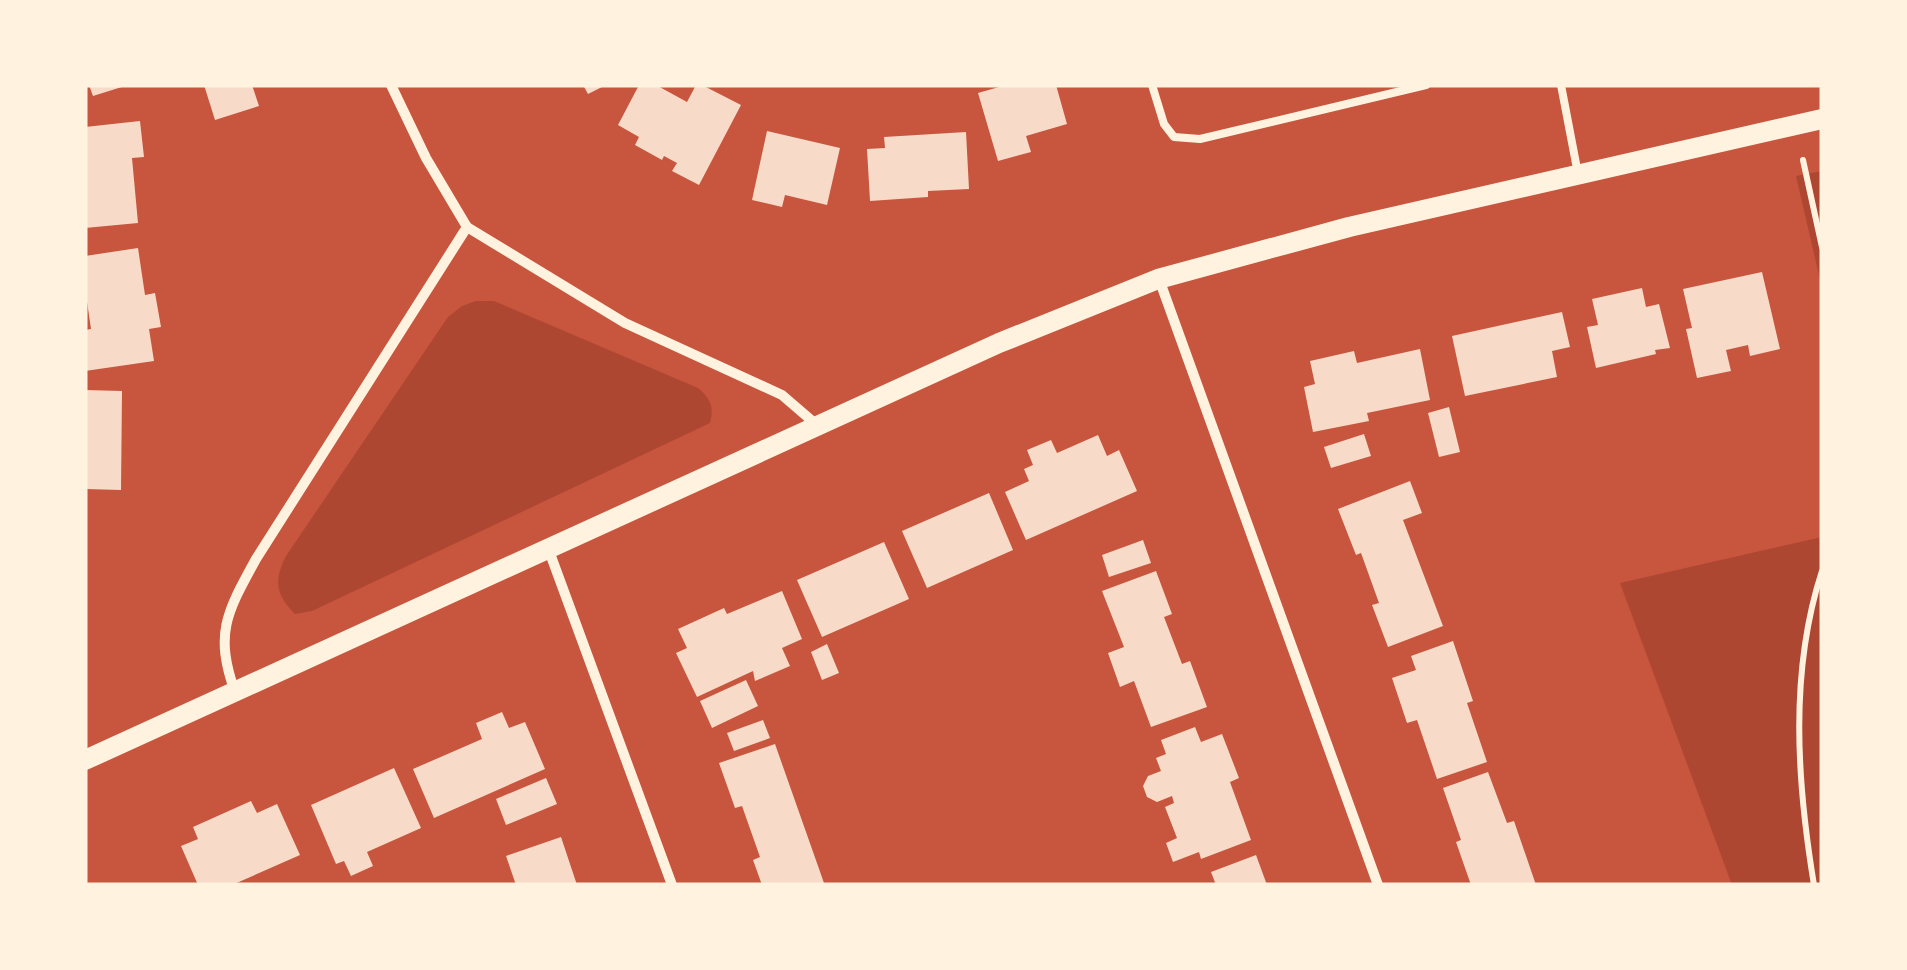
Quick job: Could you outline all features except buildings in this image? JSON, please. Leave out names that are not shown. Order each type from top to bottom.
[{"type":"main road","points":[[85,760],[999,343],[1158,279],[1349,227],[1822,119]]},
{"type":"street","points":[[391,85],[426,158],[467,227],[625,324],[782,395],[818,426]]},
{"type":"street","points":[[235,693],[223,658],[228,609],[467,227]]},
{"type":"street","points":[[1158,279],[1378,885]]},
{"type":"street","points":[[548,547],[672,885]]},
{"type":"lane","points":[[1152,85],[1164,124],[1174,137],[1187,139],[1426,85]]},
{"type":"lane","points":[[1561,85],[1578,174]]},
{"type":"path","points":[[1796,124],[1822,247]]},
{"type":"path","points":[[1814,885],[1805,833],[1798,722],[1805,640],[1822,571]]},
{"type":"shaded area","points":[[1822,171],[1822,288],[1796,176]]},
{"type":"shaded area","points":[[476,301],[494,301],[698,388],[710,404],[710,423],[312,611],[295,614],[278,586],[286,556],[448,317]]},
{"type":"shaded area","points":[[1822,537],[1822,885],[1732,885],[1620,583]]}]
